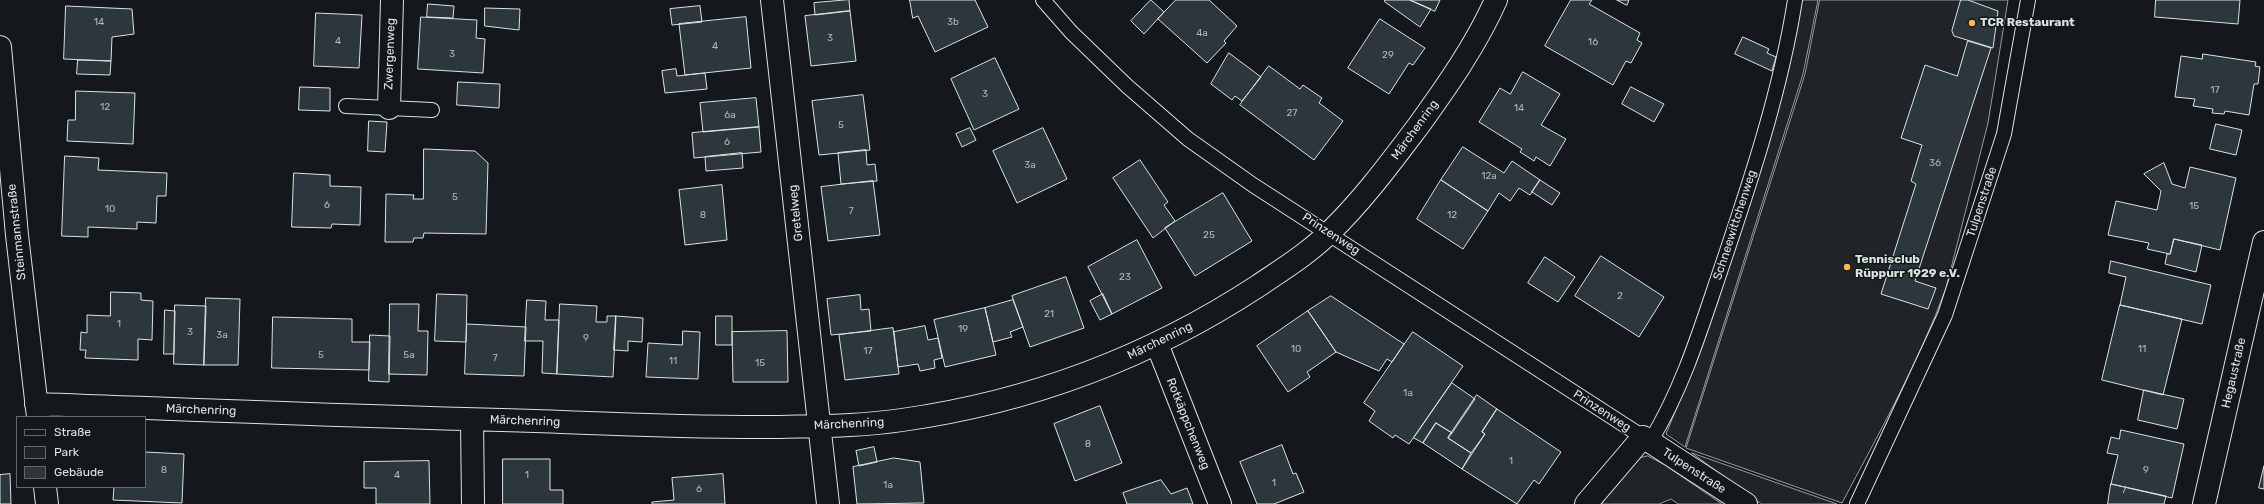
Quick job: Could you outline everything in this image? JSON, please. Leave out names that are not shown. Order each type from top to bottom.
[{"type":"street","name":"Zwergenweg","points":[[389,108],[392,0]]},
{"type":"street","name":"Gretelweg","points":[[772,0],[828,504]]},
{"type":"street","name":"Märchenring","points":[[37,410],[744,427],[820,426],[899,421],[990,403],[1050,387],[1094,371],[1157,344],[1195,324],[1246,294],[1294,262],[1330,233],[1387,168],[1432,107],[1466,56],[1496,0]]},
{"type":"street","name":"Steinmannstraße","points":[[0,47],[8,235],[37,410]]},
{"type":"street","name":"Hegaustraße","points":[[2204,504],[2260,276],[2264,242]]},
{"type":"street","name":"Rotkäppchenweg","points":[[1157,344],[1220,504]]},
{"type":"street","points":[[472,420],[473,504]]},
{"type":"street","name":"Schneewittchenweg","points":[[1586,504],[1646,440]]},
{"type":"street","name":"Tulpenstraße","points":[[1646,440],[1746,504]]},
{"type":"street","points":[[45,488],[47,504]]},
{"type":"lane","name":"Prinzenweg","points":[[1043,0],[1071,32],[1127,86],[1188,139],[1253,185],[1330,233],[1646,440]]},
{"type":"lane","name":"Schneewittchenweg","points":[[1646,440],[1663,421],[1687,371],[1744,200],[1779,75],[1795,0]]},
{"type":"lane","name":"Tulpenstraße","points":[[1857,504],[1945,315],[2004,134],[2028,0]]},
{"type":"lane","points":[[346,106],[432,110]]},
{"type":"green space","points":[[1795,0],[1818,0],[1803,74],[1685,447],[1666,434],[1698,356]]},
{"type":"green space","name":"Tennisclub Rüppurr 1929 e.V.","points":[[1820,0],[2008,0],[1988,123],[1946,288],[1924,343],[1911,370],[1842,503],[1686,448],[1805,74]]},
{"type":"green space","points":[[1692,453],[1837,504],[1762,504]]},
{"type":"green space","points":[[1648,456],[1665,465],[1722,504],[1678,504],[1671,499],[1659,504],[1598,504],[1636,459]]},
{"type":"building","points":[[849,0],[850,11],[815,15],[814,3]]},
{"type":"building","points":[[910,0],[975,0],[988,27],[935,52],[918,16],[913,18]]},
{"type":"building","points":[[1151,0],[1164,12],[1144,34],[1131,21]]},
{"type":"building","points":[[1176,0],[1209,0],[1237,26],[1224,41],[1226,43],[1207,63],[1158,19]]},
{"type":"building","points":[[1385,0],[1410,0],[1431,9],[1420,27],[1385,2]]},
{"type":"building","points":[[1410,0],[1440,0],[1435,11]]},
{"type":"building","points":[[1571,0],[1592,0],[1589,4],[1640,33],[1637,40],[1642,43],[1631,63],[1626,61],[1613,85],[1545,46]]},
{"type":"building","points":[[1617,0],[1629,0],[1627,5]]},
{"type":"building","points":[[1961,0],[1968,0],[1998,11],[1993,48],[1954,36],[1952,31]]},
{"type":"building","points":[[2156,0],[2240,0],[2238,24],[2155,17]]},
{"type":"building","points":[[428,4],[454,6],[453,18],[427,17]]},
{"type":"building","points":[[66,6],[132,9],[134,34],[112,37],[111,61],[64,59]]},
{"type":"building","points":[[700,6],[702,22],[672,25],[670,9]]},
{"type":"building","points":[[485,8],[520,9],[519,30],[485,26]]},
{"type":"building","points":[[850,11],[856,61],[811,66],[805,16]]},
{"type":"building","points":[[316,13],[362,15],[359,68],[314,66]]},
{"type":"building","points":[[421,17],[477,20],[476,38],[485,39],[483,73],[418,69]]},
{"type":"building","points":[[746,17],[751,68],[685,75],[679,24]]},
{"type":"building","points":[[1380,19],[1425,48],[1413,65],[1409,63],[1389,94],[1348,68]]},
{"type":"building","points":[[1743,37],[1769,49],[1767,53],[1776,57],[1772,71],[1735,54]]},
{"type":"building","points":[[1968,41],[1991,48],[1915,281],[1936,288],[1928,309],[1881,294],[1916,184],[1911,181],[1922,145],[1901,138],[1925,65],[1957,76]]},
{"type":"building","points":[[1229,53],[1261,77],[1242,101],[1235,96],[1232,100],[1211,84]]},
{"type":"building","points":[[2203,54],[2256,62],[2255,66],[2260,67],[2258,84],[2254,84],[2249,115],[2225,111],[2224,114],[2212,113],[2213,109],[2193,106],[2195,99],[2175,97],[2181,56],[2202,59]]},
{"type":"building","points":[[995,58],[1019,109],[974,130],[951,79]]},
{"type":"building","points":[[78,60],[111,61],[110,75],[77,74]]},
{"type":"building","points":[[1269,66],[1300,89],[1303,85],[1322,98],[1319,103],[1343,121],[1314,160],[1240,105]]},
{"type":"building","points":[[676,69],[677,76],[705,73],[707,89],[665,93],[662,71]]},
{"type":"building","points":[[1523,72],[1560,94],[1541,125],[1566,139],[1550,166],[1536,157],[1534,161],[1520,152],[1522,149],[1479,122],[1500,88],[1510,94]]},
{"type":"building","points":[[458,82],[500,84],[499,108],[457,105]]},
{"type":"building","points":[[300,87],[330,88],[330,111],[299,110]]},
{"type":"building","points":[[1631,87],[1664,104],[1654,122],[1622,104]]},
{"type":"building","points":[[76,91],[135,93],[133,144],[67,141],[68,120],[75,120]]},
{"type":"building","points":[[863,95],[870,150],[819,155],[812,101]]},
{"type":"building","points":[[756,98],[759,127],[703,132],[700,103]]},
{"type":"building","points":[[369,121],[387,122],[385,152],[368,151]]},
{"type":"building","points":[[2216,124],[2242,130],[2236,155],[2210,149]]},
{"type":"building","points":[[759,127],[761,152],[694,158],[692,133]]},
{"type":"building","points":[[970,128],[976,140],[962,147],[956,134]]},
{"type":"building","points":[[1043,128],[1067,179],[1017,203],[993,151]]},
{"type":"building","points":[[1463,147],[1504,173],[1512,161],[1540,180],[1530,195],[1519,188],[1510,201],[1499,193],[1488,211],[1441,180]]},
{"type":"building","points":[[424,149],[475,151],[488,163],[486,234],[424,233],[423,238],[414,238],[413,242],[385,242],[386,194],[414,195],[413,199],[423,199]]},
{"type":"building","points":[[866,150],[867,165],[875,164],[877,181],[841,184],[838,153]]},
{"type":"building","points":[[742,153],[743,168],[706,171],[705,157]]},
{"type":"building","points":[[65,156],[99,158],[98,170],[167,173],[166,196],[157,196],[156,223],[137,222],[137,229],[88,227],[88,237],[62,236]]},
{"type":"building","points":[[1140,160],[1168,202],[1164,205],[1175,221],[1153,238],[1113,178]]},
{"type":"building","points":[[2164,163],[2172,184],[2185,188],[2190,167],[2236,178],[2220,250],[2174,239],[2170,254],[2147,249],[2149,243],[2108,235],[2116,201],[2157,210],[2161,191],[2144,174]]},
{"type":"building","points":[[294,173],[330,175],[330,186],[361,187],[360,225],[332,224],[331,228],[292,227]]},
{"type":"building","points":[[1441,180],[1488,211],[1463,249],[1417,219]]},
{"type":"building","points":[[1540,180],[1560,193],[1552,205],[1532,192]]},
{"type":"building","points":[[873,181],[880,235],[828,241],[821,187]]},
{"type":"building","points":[[722,185],[727,240],[685,245],[679,190]]},
{"type":"building","points":[[1223,193],[1252,241],[1195,276],[1165,228]]},
{"type":"building","points":[[2174,239],[2202,245],[2196,272],[2165,264],[2167,254],[2170,254]]},
{"type":"building","points":[[1137,240],[1162,288],[1112,314],[1088,267]]},
{"type":"building","points":[[1601,256],[1664,297],[1639,337],[1575,296]]},
{"type":"building","points":[[1545,257],[1575,277],[1558,302],[1528,283]]},
{"type":"building","points":[[2111,261],[2211,285],[2202,324],[2120,305],[2126,277],[2109,273]]},
{"type":"building","points":[[1066,277],[1084,328],[1030,347],[1012,296]]},
{"type":"building","points":[[111,292],[141,293],[141,300],[153,301],[152,340],[138,339],[138,360],[85,358],[86,350],[80,350],[81,332],[87,333],[87,315],[110,316]]},
{"type":"building","points":[[437,294],[467,295],[466,342],[435,341]]},
{"type":"building","points":[[1103,294],[1112,314],[1100,320],[1090,301]]},
{"type":"building","points":[[860,295],[861,310],[869,309],[871,331],[831,335],[827,299]]},
{"type":"building","points":[[1331,296],[1404,344],[1392,362],[1387,359],[1379,371],[1336,352],[1308,311]]},
{"type":"building","points":[[206,298],[240,299],[238,365],[204,365]]},
{"type":"building","points":[[527,300],[546,301],[545,320],[559,320],[557,374],[542,373],[543,341],[525,341]]},
{"type":"building","points":[[1013,300],[1023,327],[1010,332],[1012,337],[993,342],[985,308]]},
{"type":"building","points":[[390,304],[419,304],[418,331],[428,331],[427,375],[389,374]]},
{"type":"building","points":[[560,304],[597,306],[596,322],[607,322],[607,316],[616,316],[613,377],[557,374]]},
{"type":"building","points":[[175,305],[206,306],[204,365],[174,364]]},
{"type":"building","points":[[2120,305],[2182,319],[2163,395],[2102,380]]},
{"type":"building","points":[[985,308],[996,355],[945,367],[934,320]]},
{"type":"building","points":[[165,310],[175,311],[174,354],[164,354]]},
{"type":"building","points":[[1308,311],[1336,352],[1307,372],[1310,377],[1288,392],[1257,346]]},
{"type":"building","points":[[616,316],[643,318],[642,342],[628,341],[628,351],[614,350]]},
{"type":"building","points":[[716,316],[732,316],[732,345],[716,345]]},
{"type":"building","points":[[273,317],[352,319],[352,342],[370,342],[369,370],[272,368]]},
{"type":"building","points":[[467,324],[526,327],[524,376],[465,374]]},
{"type":"building","points":[[925,326],[928,340],[938,338],[942,358],[934,360],[935,368],[920,371],[918,364],[898,367],[894,332]]},
{"type":"building","points":[[893,328],[899,374],[845,380],[839,335]]},
{"type":"building","points":[[683,331],[700,332],[698,379],[646,377],[648,343],[682,345]]},
{"type":"building","points":[[787,331],[788,382],[733,382],[732,332]]},
{"type":"building","points":[[1413,332],[1463,366],[1409,444],[1395,435],[1393,438],[1369,421],[1375,411],[1364,403]]},
{"type":"building","points":[[370,335],[390,336],[389,382],[369,381]]},
{"type":"building","points":[[1452,383],[1475,399],[1452,433],[1436,423],[1423,443],[1414,438]]},
{"type":"building","points":[[2144,390],[2184,399],[2177,429],[2138,420]]},
{"type":"building","points":[[1477,395],[1497,409],[1482,432],[1485,434],[1471,453],[1448,438]]},
{"type":"building","points":[[1100,406],[1122,463],[1075,481],[1054,424]]},
{"type":"building","points":[[1497,409],[1561,452],[1539,484],[1534,480],[1517,504],[1462,469],[1485,434],[1482,432]]},
{"type":"building","points":[[1436,423],[1452,433],[1448,438],[1471,453],[1462,469],[1423,443]]},
{"type":"building","points":[[2121,430],[2184,444],[2172,498],[2111,484],[2118,455],[2107,453],[2111,437],[2119,439]]},
{"type":"building","points":[[1282,445],[1293,474],[1296,473],[1304,492],[1274,504],[1257,504],[1240,462]]},
{"type":"building","points":[[874,447],[877,462],[859,466],[856,451]]},
{"type":"building","points":[[146,452],[184,454],[182,503],[113,500],[114,488],[146,488]]},
{"type":"building","points":[[894,458],[920,462],[924,503],[857,504],[853,467]]},
{"type":"building","points":[[503,459],[550,459],[550,490],[563,490],[563,504],[503,504]]},
{"type":"building","points":[[429,461],[430,504],[376,504],[376,488],[364,488],[364,462]]},
{"type":"building","points":[[2264,466],[2264,489],[2259,488]]},
{"type":"building","points":[[10,474],[11,504],[0,504],[0,475]]},
{"type":"building","points":[[723,474],[725,504],[652,504],[652,502],[674,500],[672,478]]},
{"type":"building","points":[[1161,480],[1171,494],[1187,488],[1193,504],[1127,504],[1123,493]]},
{"type":"building","points":[[2111,484],[2166,496],[2164,504],[2108,504]]},
{"type":"place","name":"TCR Restaurant","points":[[1972,23]]},
{"type":"place","name":"Tennisclub Rüppurr 1929 e.V.","points":[[1847,267]]}]
